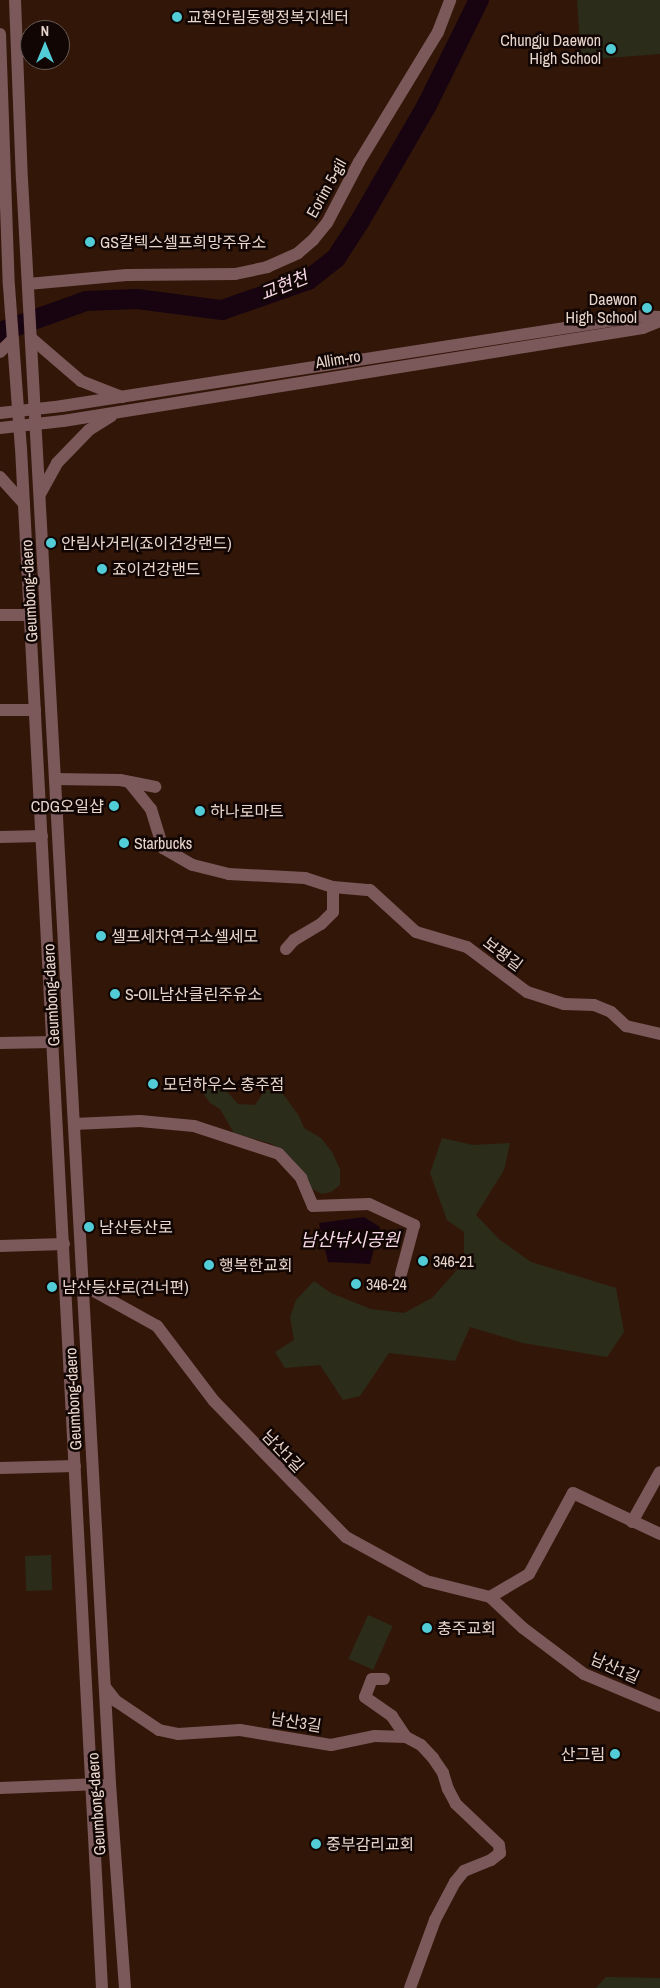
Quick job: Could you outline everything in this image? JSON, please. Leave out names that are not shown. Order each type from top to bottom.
[{"type":"street","name":"Geumbong-daero","points":[[15,0],[28,284],[110,1784],[125,1988]]},
{"type":"street","name":"Eorim 5-gil","points":[[28,284],[128,275],[235,274],[267,267],[298,253],[327,223],[359,162],[438,32],[450,0]]},
{"type":"street","name":"Geumbong-daero","points":[[0,34],[2,151],[9,286],[24,504],[102,1988]]},
{"type":"street","name":"Allim-ro","points":[[0,413],[36,410],[632,318],[660,319]]},
{"type":"street","name":"Allim-ro","points":[[0,428],[37,425],[643,328],[660,319]]},
{"type":"street","points":[[31,338],[81,381],[122,397]]},
{"type":"street","points":[[0,352],[13,339]]},
{"type":"street","points":[[40,494],[57,463],[89,430],[117,411]]},
{"type":"street","points":[[0,477],[24,504]]},
{"type":"street","points":[[0,615],[30,615]]},
{"type":"street","points":[[0,710],[35,710]]},
{"type":"street","points":[[55,779],[128,782],[155,787]]},
{"type":"street","name":"보평길","points":[[128,782],[151,809],[163,848],[193,864],[229,874],[305,878],[333,887],[370,890],[416,932],[467,947],[527,992],[564,1004],[594,1005],[611,1012],[626,1026],[660,1034]]},
{"type":"street","points":[[0,837],[42,836]]},
{"type":"street","points":[[286,949],[294,940],[321,924],[332,912],[333,887]]},
{"type":"street","points":[[0,1043],[53,1042]]},
{"type":"street","points":[[74,1124],[140,1121],[194,1126],[279,1154],[301,1178],[313,1206],[369,1204],[414,1225],[401,1274]]},
{"type":"street","points":[[0,1246],[64,1244]]},
{"type":"street","name":"남산1길","points":[[83,1285],[157,1326],[214,1401],[346,1537],[426,1581],[490,1597],[523,1628],[584,1674],[660,1706]]},
{"type":"street","points":[[0,1468],[75,1466]]},
{"type":"street","points":[[632,1522],[660,1472]]},
{"type":"street","points":[[490,1597],[529,1574],[573,1494],[660,1534]]},
{"type":"street","points":[[384,1679],[372,1679],[365,1697],[392,1716],[406,1737],[422,1745],[443,1773],[448,1789],[456,1804],[499,1845],[500,1853],[491,1860],[464,1871],[456,1882],[435,1920],[410,1988]]},
{"type":"street","name":"남산3길","points":[[105,1687],[116,1701],[159,1730],[178,1734],[240,1730],[331,1744],[375,1736],[406,1737]]},
{"type":"street","points":[[0,1788],[110,1784]]},
{"type":"shaded area","points":[[577,0],[660,0],[660,54],[581,60]]},
{"type":"shaded area","points":[[209,1081],[220,1084],[238,1104],[255,1105],[265,1090],[280,1090],[299,1116],[304,1128],[321,1138],[332,1152],[340,1169],[340,1185],[331,1192],[322,1194],[310,1188],[291,1158],[272,1144],[234,1133],[220,1109],[210,1103],[203,1093],[203,1083]]},
{"type":"shaded area","points":[[442,1138],[473,1145],[510,1143],[504,1170],[476,1215],[500,1240],[531,1262],[616,1288],[624,1332],[607,1357],[523,1343],[470,1327],[455,1361],[389,1353],[360,1396],[343,1400],[320,1365],[285,1368],[275,1352],[294,1340],[290,1317],[296,1300],[314,1281],[331,1293],[371,1309],[404,1313],[432,1298],[464,1262],[464,1232],[447,1220],[430,1173]]},
{"type":"shaded area","points":[[51,1555],[52,1590],[26,1591],[25,1556]]},
{"type":"shaded area","points":[[368,1615],[393,1626],[373,1670],[348,1659]]},
{"type":"shaded area","points":[[606,1977],[660,1978],[660,1988],[596,1988]]},
{"type":"water","name":"남산낚시공원","points":[[364,1217],[380,1227],[370,1264],[328,1262],[319,1223]]},
{"type":"waterway","name":"교현천","points":[[0,332],[86,301],[137,299],[222,310],[308,280],[336,258],[360,221],[427,105],[479,0]]},
{"type":"place","name":"교현안림동행정복지센터","points":[[177,17]]},
{"type":"place","name":"Chungju Daewon High School","points":[[611,49]]},
{"type":"place","name":"GS칼텍스셀프희망주유소","points":[[90,242]]},
{"type":"place","name":"Daewon High School","points":[[647,308]]},
{"type":"place","name":"안림사거리(죠이건강랜드)","points":[[51,543]]},
{"type":"place","name":"죠이건강랜드","points":[[102,569]]},
{"type":"place","name":"CDG오일샵","points":[[114,806]]},
{"type":"place","name":"하나로마트","points":[[200,811]]},
{"type":"place","name":"Starbucks","points":[[124,843]]},
{"type":"place","name":"셀프세차연구소셀세모","points":[[101,936]]},
{"type":"place","name":"S-OIL남산클린주유소","points":[[115,994]]},
{"type":"place","name":"모던하우스 충주점","points":[[153,1084]]},
{"type":"place","name":"남산등산로","points":[[89,1227]]},
{"type":"place","name":"346-21","points":[[423,1261]]},
{"type":"place","name":"행복한교회","points":[[209,1265]]},
{"type":"place","name":"346-24","points":[[356,1284]]},
{"type":"place","name":"남산등산로(건너편)","points":[[52,1287]]},
{"type":"place","name":"충주교회","points":[[427,1628]]},
{"type":"place","name":"산그림","points":[[615,1754]]},
{"type":"place","name":"중부감리교회","points":[[316,1844]]}]
